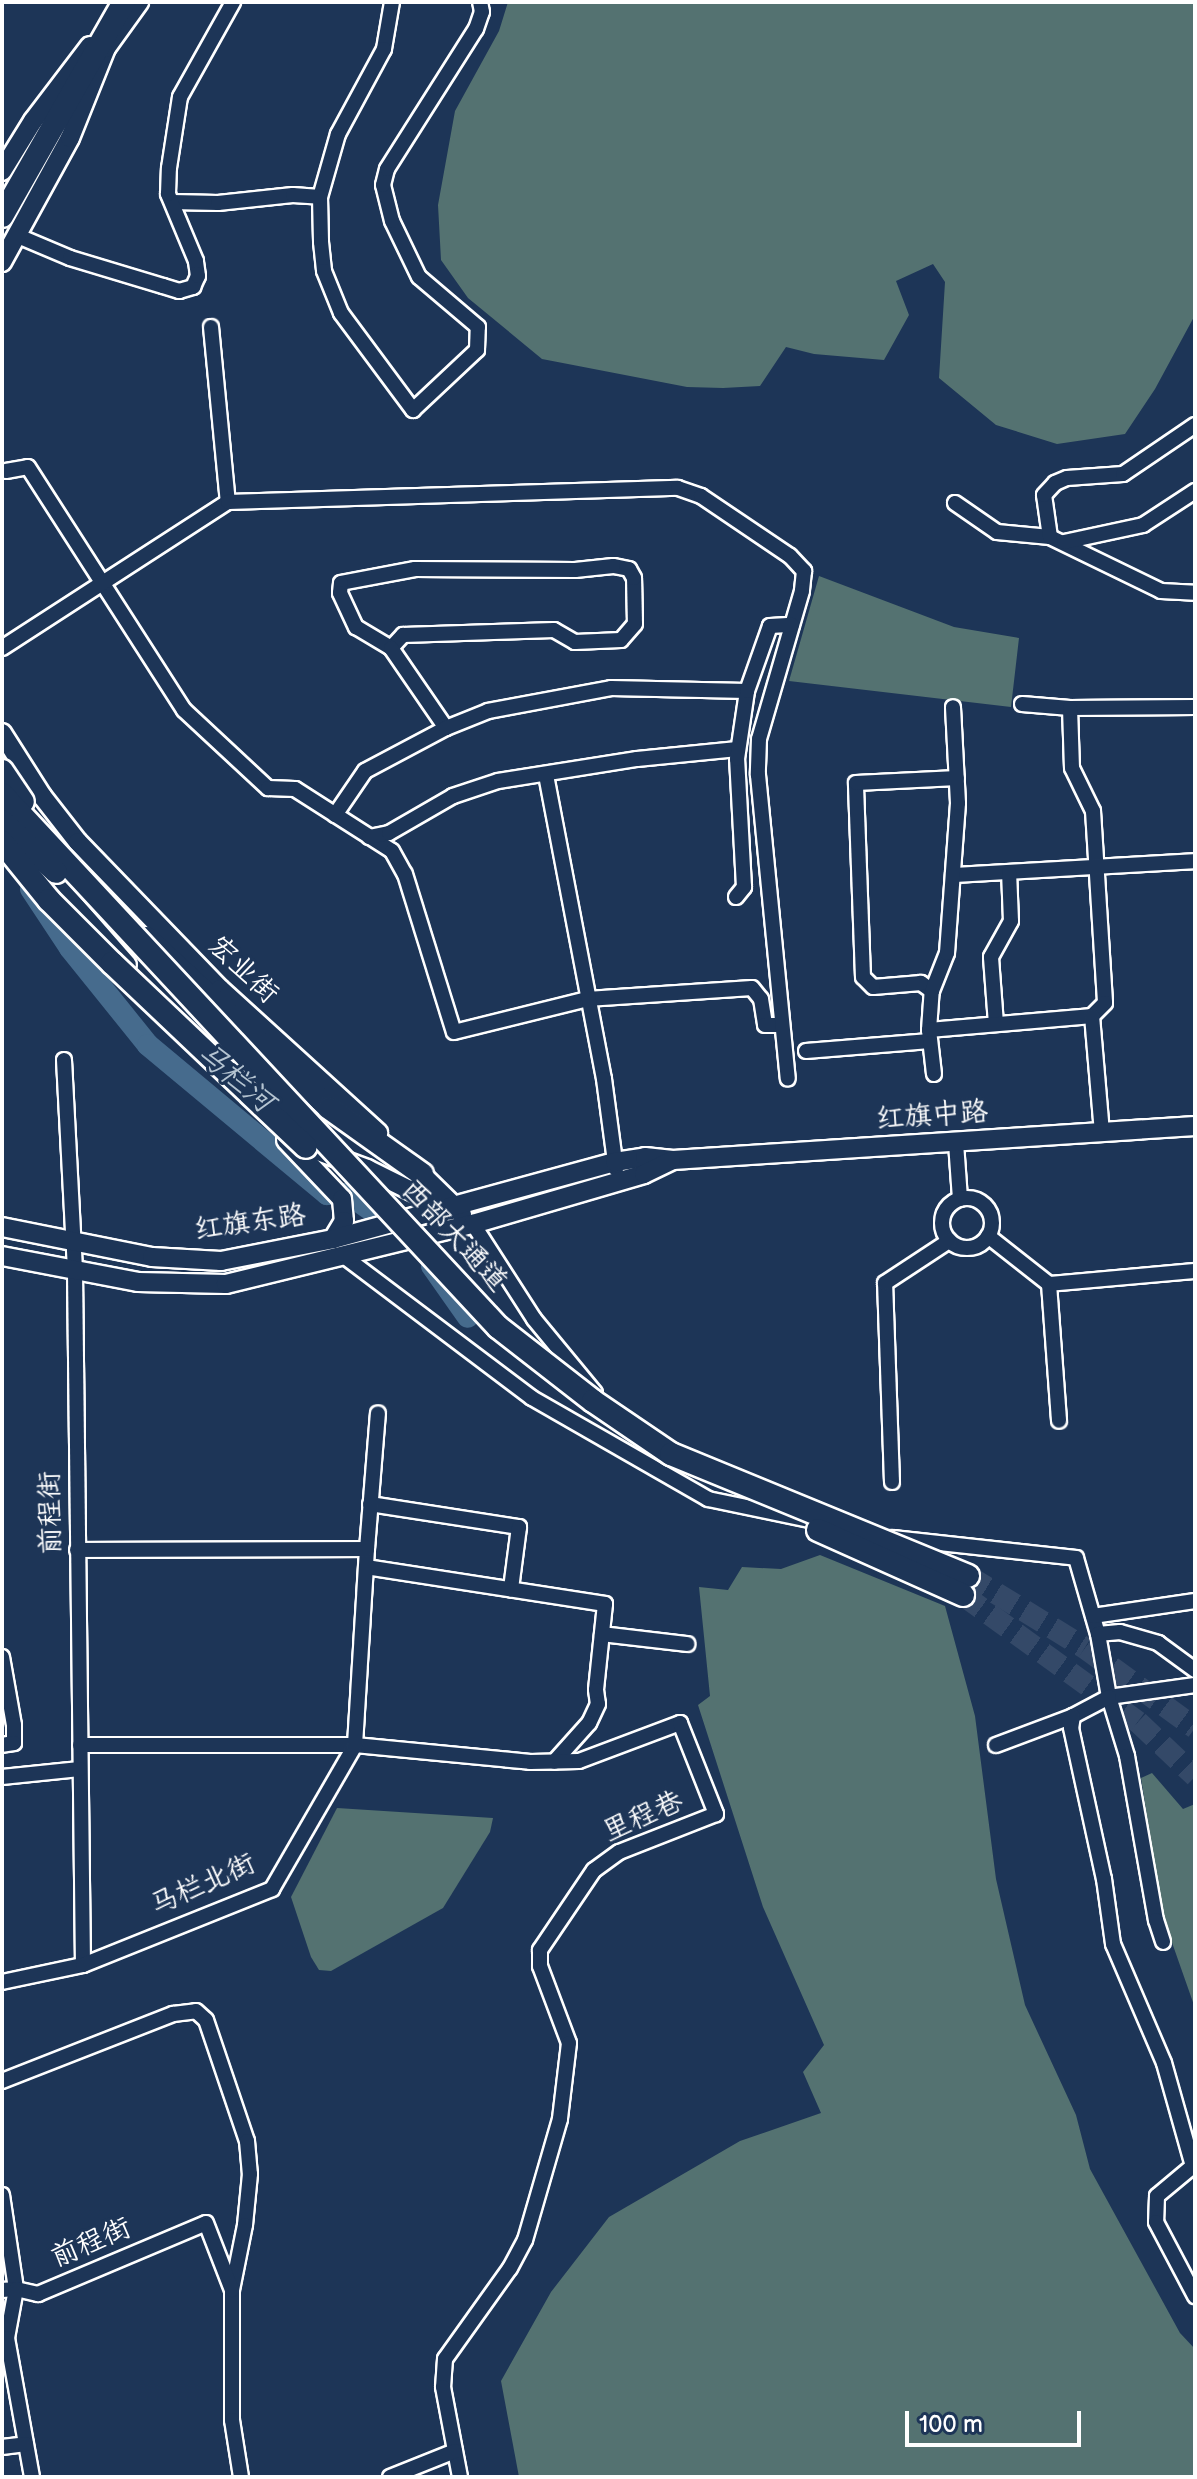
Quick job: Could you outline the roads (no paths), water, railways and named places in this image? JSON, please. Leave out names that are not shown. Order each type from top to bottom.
[{"type":"highway","points":[[2,216],[124,2]]},
{"type":"highway","points":[[48,132],[106,48]]},
{"type":"highway","points":[[2,771],[70,869]]},
{"type":"highway","name":"西部大通道","points":[[2,794],[498,1327],[593,1401],[671,1454],[965,1586],[666,1463],[587,1410],[491,1335],[77,892],[2,824]]},
{"type":"highway","points":[[2,842],[49,900],[296,1143]]},
{"type":"highway","points":[[108,909],[156,945],[329,1108],[422,1174]]},
{"type":"main road","points":[[2,171],[33,121],[124,2]]},
{"type":"main road","points":[[2,262],[70,138],[106,48],[139,2]]},
{"type":"main road","name":"宏业街","points":[[2,733],[42,796],[78,842],[220,989],[422,1174],[449,1210],[473,1224]]},
{"type":"main road","points":[[2,824],[31,820],[37,814],[42,796]]},
{"type":"main road","points":[[2,824],[62,889],[227,1084],[296,1143],[334,1187],[345,1208],[344,1221],[333,1239]]},
{"type":"main road","name":"红旗中路","points":[[449,1210],[615,1162],[645,1157],[673,1160],[1195,1126]]},
{"type":"main road","points":[[296,1143],[380,1175],[449,1210]]},
{"type":"main road","name":"红旗中路","points":[[454,1229],[617,1181],[673,1160]]},
{"type":"main road","name":"红旗东路","points":[[2,1227],[152,1257],[221,1261],[333,1239],[449,1210]]},
{"type":"main road","name":"红旗东路","points":[[2,1256],[138,1282],[212,1284],[256,1279],[454,1229]]},
{"type":"street","points":[[18,236],[70,258],[179,291],[193,287],[198,276],[168,194],[169,168],[180,97],[233,2]]},
{"type":"street","points":[[392,2],[384,49],[338,134],[320,197],[324,271],[341,313],[413,410],[477,350],[478,327],[419,277],[392,221],[383,185],[387,169],[476,29],[482,12],[480,2]]},
{"type":"street","points":[[172,202],[218,203],[293,195],[320,197]]},
{"type":"street","points":[[211,327],[228,502]]},
{"type":"street","points":[[1195,425],[1123,474],[1067,478],[1055,483],[1044,495],[1057,540],[1161,591],[1195,593]]},
{"type":"street","points":[[6,471],[28,467],[184,710],[268,788],[295,789],[392,851],[405,874],[454,1032],[587,999],[752,988],[761,999],[765,1025],[782,1025]]},
{"type":"street","points":[[2,648],[228,502],[678,488],[701,496],[790,556],[804,571],[759,739],[758,775],[788,1079]]},
{"type":"street","points":[[955,503],[997,532],[1057,540],[1143,525],[1195,491]]},
{"type":"street","points":[[391,648],[403,635],[554,630],[575,642],[621,640],[635,624],[634,578],[629,569],[613,566],[575,570],[415,569],[341,583],[340,593],[356,627],[391,648],[446,728]]},
{"type":"street","points":[[736,897],[744,887],[738,749],[747,691],[770,626],[792,625]]},
{"type":"street","points":[[335,815],[365,771],[446,728],[488,711],[611,688],[747,691]]},
{"type":"street","points":[[1022,704],[1070,708],[1195,707]]},
{"type":"street","points":[[934,1074],[930,1036],[932,991],[947,953],[953,875],[957,778],[953,707]]},
{"type":"street","points":[[806,1051],[930,1036],[996,1024],[1092,1016],[1105,1003],[1093,811],[1072,768],[1070,708]]},
{"type":"street","points":[[369,837],[389,833],[453,796],[498,781],[637,759],[738,749]]},
{"type":"street","points":[[546,775],[617,1181]]},
{"type":"street","points":[[932,991],[921,983],[873,987],[863,977],[856,783],[957,778]]},
{"type":"street","points":[[953,875],[1195,861]]},
{"type":"street","points":[[996,1024],[991,957],[1011,921],[1009,872]]},
{"type":"street","points":[[1092,1016],[1102,1133]]},
{"type":"street","name":"前程街","points":[[64,1060],[75,1272],[83,1965]]},
{"type":"street","points":[[956,1143],[960,1199]]},
{"type":"street","points":[[960,1199],[977,1200],[990,1211],[992,1228],[988,1236],[970,1248],[949,1241],[942,1226],[942,1217],[952,1203],[960,1199]]},
{"type":"street","points":[[473,1224],[534,1319],[658,1471]]},
{"type":"street","points":[[988,1236],[1049,1284],[1195,1271]]},
{"type":"street","points":[[892,1482],[885,1283],[949,1241]]},
{"type":"street","points":[[350,1256],[532,1398],[708,1499],[903,1540],[1076,1558],[1098,1634],[1109,1697],[1127,1756],[1156,1920],[1163,1942]]},
{"type":"street","points":[[1049,1284],[1059,1421]]},
{"type":"street","points":[[355,1745],[378,1413]]},
{"type":"street","points":[[370,1504],[519,1527],[511,1589]]},
{"type":"street","points":[[77,1550],[367,1549]]},
{"type":"street","points":[[366,1567],[605,1604],[596,1690],[598,1704],[589,1723],[554,1762]]},
{"type":"street","points":[[1093,1616],[1195,1601]]},
{"type":"street","points":[[1098,1634],[1120,1632],[1158,1643],[1195,1670]]},
{"type":"street","points":[[602,1634],[687,1644]]},
{"type":"street","points":[[2,1657],[14,1725],[14,1743],[2,1745]]},
{"type":"street","points":[[996,1745],[1073,1716],[1109,1697],[1195,1685]]},
{"type":"street","points":[[1073,1716],[1071,1728],[1104,1879],[1113,1944],[1164,2063],[1193,2166],[1157,2196],[1156,2222],[1195,2296]]},
{"type":"street","name":"里程巷","points":[[80,1745],[355,1745],[554,1762],[579,1761],[680,1723],[716,1814],[619,1852],[594,1870],[540,1950],[540,1966],[569,2043],[560,2119],[525,2240],[510,2268],[445,2359],[443,2387],[460,2477]]},
{"type":"street","name":"马栏北街","points":[[2,1982],[83,1965],[272,1889],[355,1745]]},
{"type":"street","points":[[2,1777],[80,1769]]},
{"type":"street","points":[[2,2081],[173,2014],[196,2011],[206,2020],[247,2141],[250,2174],[245,2225],[232,2290],[232,2420],[241,2477]]},
{"type":"street","name":"前程街","points":[[2,2195],[9,2290],[38,2294],[206,2223],[232,2290]]},
{"type":"street","points":[[9,2290],[7,2338],[32,2477]]},
{"type":"street","points":[[2,2447],[26,2444]]},
{"type":"street","points":[[390,2477],[455,2451]]},
{"type":"waterway","name":"马栏河","points":[[31,889],[70,948],[148,1045],[327,1194],[348,1194],[401,1231]]},
{"type":"waterway","name":"马栏河","points":[[432,1266],[468,1317]]},
{"type":"tunnel","points":[[968,1576],[1085,1648],[1195,1728]]},
{"type":"tunnel","points":[[963,1595],[1138,1722],[1195,1776]]}]
